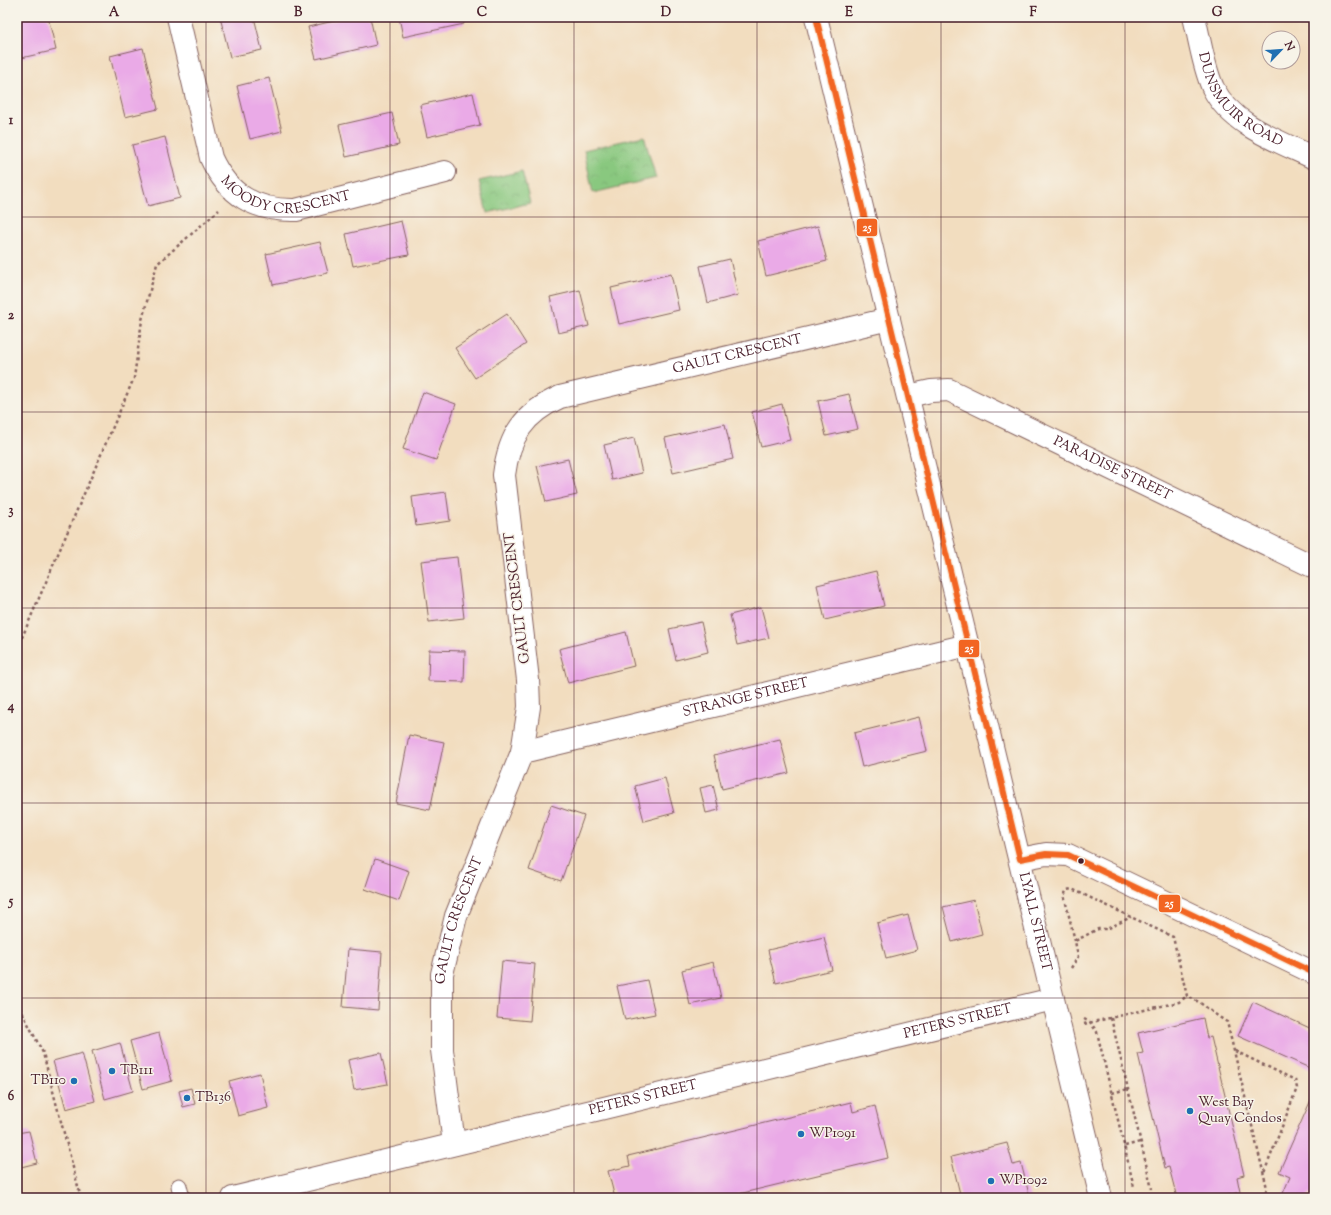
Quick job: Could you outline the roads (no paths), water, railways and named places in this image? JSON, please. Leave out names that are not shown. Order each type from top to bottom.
[{"type":"street","name":"MOODY CRESCENT","points":[[178,17],[211,158],[217,172],[237,194],[250,202],[265,208],[280,211],[296,210],[445,172]]},
{"type":"street","name":"LYALL STREET","points":[[816,17],[1101,1198]]},
{"type":"street","name":"DUNSMUIR ROAD","points":[[1194,17],[1207,69],[1214,88],[1226,106],[1240,119],[1256,130],[1314,158]]},
{"type":"street","name":"GAULT CRESCENT","points":[[454,1144],[442,1050],[442,974],[456,916],[522,752],[529,707],[528,680],[504,475],[506,457],[512,440],[520,426],[545,404],[576,392],[889,319]]},
{"type":"street","name":"PARADISE STREET","points":[[908,396],[931,390],[949,390],[1314,567]]},
{"type":"street","name":"STRANGE STREET","points":[[522,752],[968,645]]},
{"type":"street","points":[[1020,859],[1046,854],[1068,855],[1314,973]]},
{"type":"street","name":"PETERS STREET","points":[[233,1198],[1053,999]]},
{"type":"place","name":"TB111","points":[[112,1071]]},
{"type":"place","name":"TB110","points":[[74,1081]]},
{"type":"place","name":"TB136","points":[[187,1098]]},
{"type":"place","name":"West Bay Quay Condos","points":[[1190,1111]]},
{"type":"place","name":"WP1091","points":[[801,1134]]},
{"type":"place","name":"WP1092","points":[[991,1181]]}]
